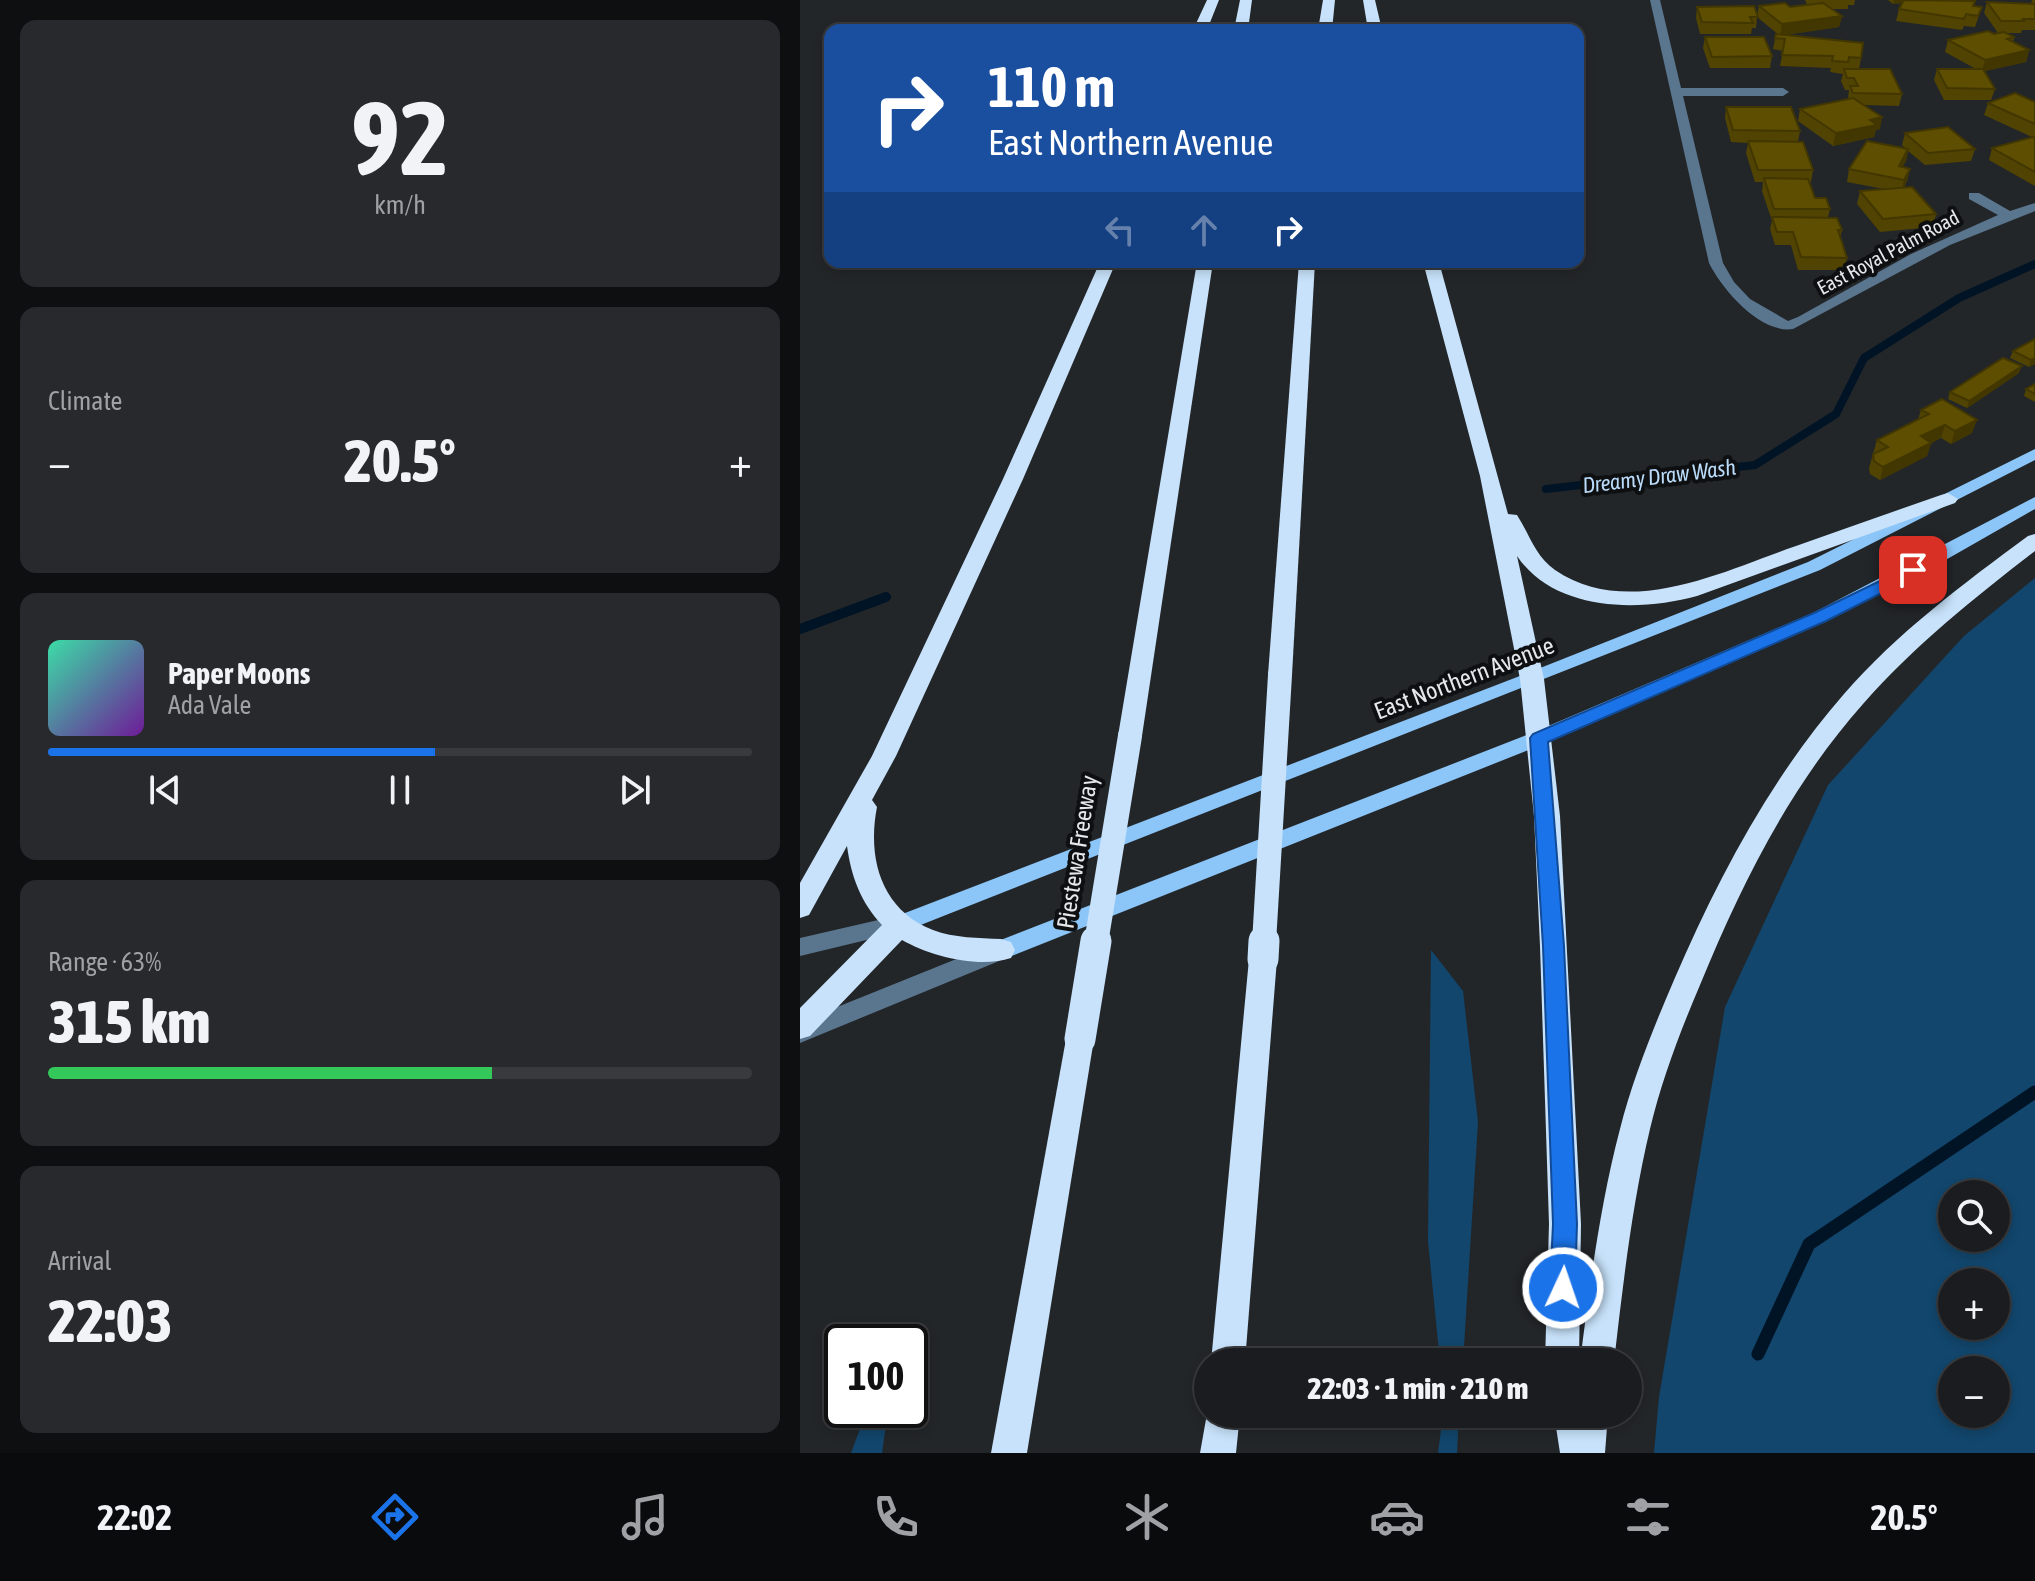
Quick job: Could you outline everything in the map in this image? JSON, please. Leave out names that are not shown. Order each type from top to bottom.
[{"type":"highway","points":[[1203,24],[1213,0]]},
{"type":"highway","points":[[1242,24],[1246,0]]},
{"type":"highway","points":[[1326,24],[1329,0]]},
{"type":"highway","points":[[1369,0],[1374,24]]},
{"type":"highway","points":[[800,907],[884,756],[1020,465],[1105,268]]},
{"type":"highway","name":"Piestewa Freeway","points":[[1009,1453],[1130,736],[1204,268]]},
{"type":"highway","points":[[1229,1348],[1263,959],[1307,268]]},
{"type":"highway","points":[[1433,268],[1490,476],[1532,679],[1551,888],[1565,1224],[1562,1348]]},
{"type":"highway","points":[[1490,476],[1520,543],[1538,567],[1574,588],[1626,599],[1647,599],[1689,591],[1948,499]]},
{"type":"highway","points":[[1599,1348],[1614,1234],[1635,1128],[1671,1021],[1740,862],[1794,774],[1886,664],[1927,627],[2035,541]]},
{"type":"highway","points":[[884,756],[860,821],[858,852],[868,882],[883,906],[900,924],[922,937],[947,945],[1001,950]]},
{"type":"highway","points":[[800,1030],[900,924]]},
{"type":"highway","points":[[1218,1453],[1221,1428]]},
{"type":"highway","points":[[1574,1428],[1578,1453]]},
{"type":"highway","points":[[1587,1453],[1590,1428]]},
{"type":"main road","name":"East Northern Avenue","points":[[900,924],[1814,566],[2035,454]]},
{"type":"main road","points":[[1001,950],[1539,738],[1820,617],[1936,558],[2035,502]]},
{"type":"street","points":[[1655,0],[1677,92],[1783,92]]},
{"type":"street","name":"East Royal Palm Road","points":[[1677,92],[1720,273],[1735,297],[1765,318],[1788,326],[1918,255],[2008,215],[2035,207]]},
{"type":"street","name":"East Royal Palm Road","points":[[1974,196],[2008,215]]},
{"type":"street","points":[[800,947],[900,924]]},
{"type":"street","points":[[800,1030],[1001,950]]},
{"type":"shaded area","points":[[2035,578],[2035,1453],[1654,1453],[1659,1397],[1725,1007],[1828,785],[1964,636]]},
{"type":"shaded area","points":[[1431,950],[1463,991],[1478,1122],[1464,1348],[1439,1348],[1428,1241]]},
{"type":"shaded area","points":[[860,1428],[885,1428],[882,1453],[851,1453]]},
{"type":"shaded area","points":[[1441,1428],[1458,1428],[1457,1453],[1438,1453]]},
{"type":"building","points":[[1904,0],[1975,1],[1973,6],[1982,7],[1978,16],[1966,14],[1964,19],[1899,9]]},
{"type":"building","points":[[1987,2],[2035,4],[2035,19],[2001,21]]},
{"type":"building","points":[[1785,3],[1790,7],[1823,3],[1842,16],[1782,24],[1759,6]]},
{"type":"building","points":[[1754,6],[1758,17],[1750,17],[1753,23],[1702,22],[1697,7]]},
{"type":"building","points":[[1988,31],[1994,34],[2004,32],[2014,37],[2007,39],[2029,50],[1985,60],[1948,40]]},
{"type":"building","points":[[1776,34],[1863,43],[1861,58],[1849,57],[1848,62],[1832,61],[1833,56],[1782,55],[1785,39],[1775,38]]},
{"type":"building","points":[[1705,37],[1764,37],[1772,56],[1712,57]]},
{"type":"building","points":[[1844,69],[1890,69],[1902,94],[1853,93],[1850,86],[1858,86],[1854,78],[1847,78]]},
{"type":"building","points":[[1937,69],[1983,69],[1995,89],[1947,88]]},
{"type":"building","points":[[2015,93],[2035,102],[2035,124],[1988,103]]},
{"type":"building","points":[[1853,98],[1882,117],[1870,120],[1877,125],[1836,133],[1800,109]]},
{"type":"building","points":[[1726,107],[1791,107],[1800,131],[1733,130]]},
{"type":"building","points":[[1948,127],[1975,149],[1928,153],[1905,133]]},
{"type":"building","points":[[2033,137],[2035,172],[1992,148]]},
{"type":"building","points":[[1748,141],[1803,142],[1813,170],[1758,170]]},
{"type":"building","points":[[1867,141],[1908,149],[1899,166],[1910,169],[1904,180],[1849,169]]},
{"type":"building","points":[[1764,178],[1808,179],[1815,198],[1826,198],[1830,209],[1774,209]]},
{"type":"building","points":[[1912,187],[1936,214],[1883,219],[1860,191]]},
{"type":"building","points":[[1772,217],[1837,218],[1847,258],[1801,257],[1793,232],[1777,232]]},
{"type":"building","points":[[2035,339],[2035,358],[2031,360],[2013,351]]},
{"type":"building","points":[[2003,358],[2022,366],[1969,401],[1950,392]]},
{"type":"building","points":[[2035,384],[2035,394],[2026,389]]},
{"type":"building","points":[[1942,399],[1977,420],[1955,431],[1945,425],[1921,436],[1931,443],[1883,467],[1874,461],[1873,454],[1888,447],[1877,440],[1929,414],[1921,410]]},
{"type":"waterway","name":"Dreamy Draw Wash","points":[[1546,489],[1755,465],[1836,414],[1864,358],[1959,298],[2035,264]]},
{"type":"waterway","name":"Dreamy Draw Wash","points":[[800,629],[886,597]]},
{"type":"waterway","points":[[1758,1354],[1809,1244],[2035,1092]]},
{"type":"route","points":[[1563,1288],[1565,1224],[1554,946],[1539,738],[1820,617],[1913,570]]}]
